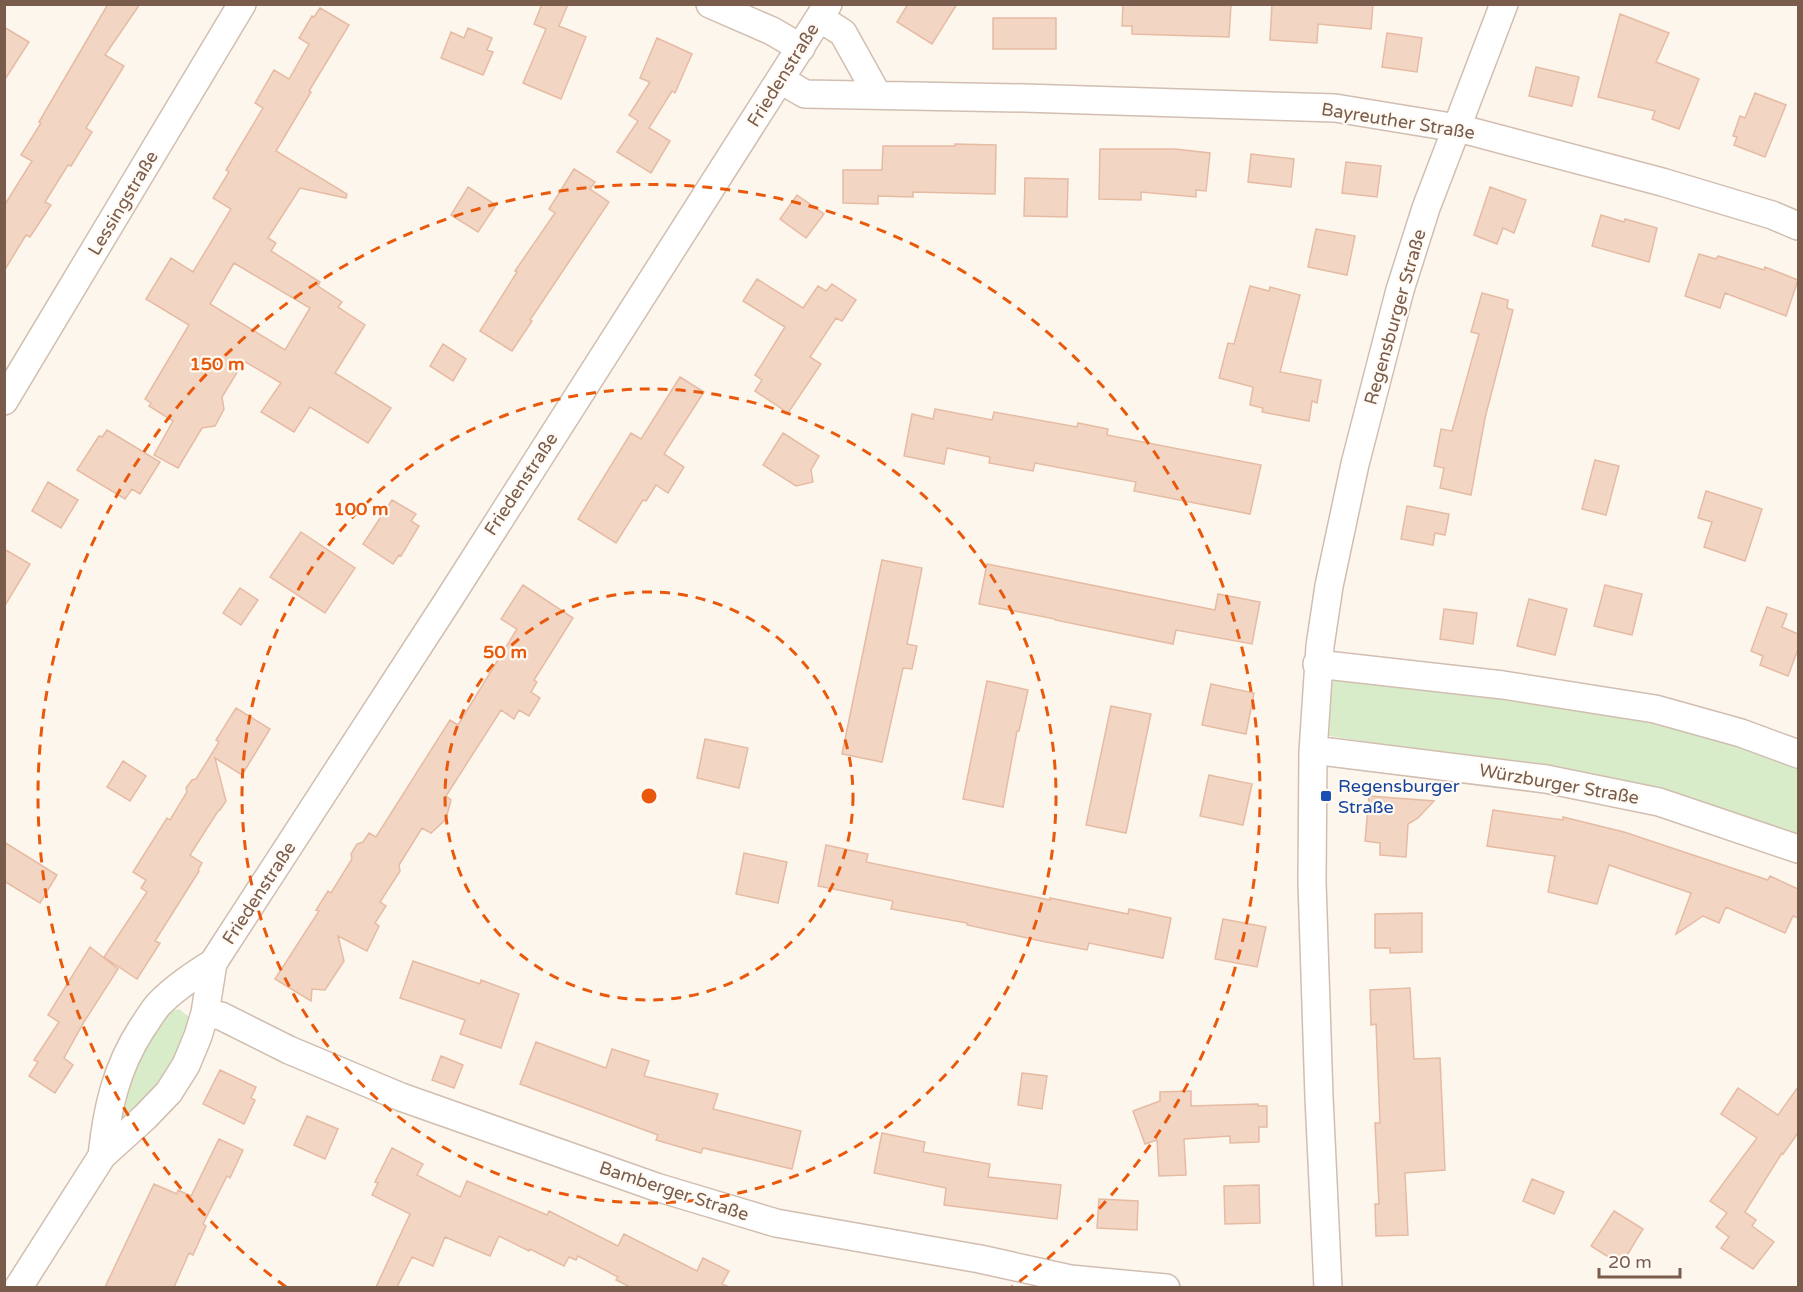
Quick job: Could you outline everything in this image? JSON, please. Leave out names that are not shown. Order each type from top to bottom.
[{"type":"street","name":"Lessingstraße","points":[[4,401],[242,4]]},
{"type":"street","points":[[710,4],[772,31],[801,48]]},
{"type":"street","name":"Regensburger Straße","points":[[1328,1287],[1312,898],[1313,752],[1317,664],[1329,586],[1353,473],[1394,309],[1426,207],[1504,4]]},
{"type":"street","points":[[824,11],[843,33],[877,94]]},
{"type":"street","name":"Friedenstraße","points":[[18,1287],[102,1156],[144,1118],[168,1092],[186,1065],[205,1013],[213,963],[443,608],[824,11]]},
{"type":"street","name":"Bayreuther Straße","points":[[781,80],[805,94],[877,94],[1335,108],[1456,128],[1662,182],[1772,215],[1798,226]]},
{"type":"street","points":[[1317,664],[1503,685],[1655,709],[1741,733],[1798,754]]},
{"type":"street","name":"Würzburger Straße","points":[[1313,752],[1329,752],[1554,780],[1659,802],[1798,849]]},
{"type":"street","name":"Friedenstraße","points":[[102,1156],[106,1122],[113,1092],[130,1048],[159,1005],[188,979],[213,963]]},
{"type":"street","name":"Bamberger Straße","points":[[205,1013],[221,1016],[289,1050],[401,1097],[656,1187],[776,1223],[980,1259],[1070,1279],[1166,1287]]},
{"type":"green space","points":[[1332,677],[1577,705],[1694,731],[1798,767],[1798,841],[1571,773],[1329,736]]},
{"type":"green space","points":[[179,1009],[188,1016],[189,1024],[187,1042],[181,1055],[164,1080],[123,1124],[116,1120],[122,1084],[164,1013]]},
{"type":"building","points":[[108,4],[140,4],[105,55],[124,66],[86,128],[92,132],[45,202],[51,205],[30,237],[26,235],[4,271],[4,206],[32,161],[21,155]]},
{"type":"building","points":[[542,4],[568,4],[559,26],[586,37],[561,99],[523,83],[546,29],[534,24]]},
{"type":"building","points":[[908,4],[957,4],[932,44],[897,22]]},
{"type":"building","points":[[1123,4],[1231,4],[1229,37],[1132,34],[1132,26],[1122,26]]},
{"type":"building","points":[[1272,4],[1373,4],[1371,29],[1318,24],[1317,43],[1270,40]]},
{"type":"building","points":[[320,8],[349,25],[276,151],[347,194],[346,198],[300,188],[268,238],[276,243],[271,251],[320,282],[318,286],[342,302],[338,307],[365,325],[335,373],[391,408],[368,443],[310,407],[294,432],[261,412],[281,383],[244,361],[222,397],[224,409],[215,426],[202,428],[178,468],[154,455],[173,421],[149,406],[151,403],[145,399],[189,325],[146,299],[171,258],[193,272],[231,209],[213,198],[229,172],[226,170],[263,108],[255,103],[274,70],[289,79],[309,44],[299,38],[312,16],[314,17]],"holes":[[[234,263],[310,308],[285,350],[210,304]]]},
{"type":"building","points":[[1620,14],[1669,33],[1656,62],[1699,79],[1679,129],[1652,119],[1655,111],[1598,97]]},
{"type":"building","points":[[993,18],[1056,18],[1056,49],[993,49]]},
{"type":"building","points":[[4,27],[29,42],[4,81]]},
{"type":"building","points":[[468,28],[492,38],[487,50],[493,52],[483,75],[441,58],[451,32],[464,38]]},
{"type":"building","points":[[1387,33],[1422,38],[1417,72],[1382,67]]},
{"type":"building","points":[[657,38],[692,54],[675,93],[672,91],[649,128],[670,141],[651,173],[617,152],[638,121],[629,115],[650,82],[640,78]]},
{"type":"building","points":[[1536,67],[1579,77],[1572,106],[1529,96]]},
{"type":"building","points":[[1755,93],[1786,105],[1765,157],[1734,145],[1737,137],[1733,136],[1740,116],[1745,118]]},
{"type":"building","points":[[955,144],[996,145],[995,194],[913,192],[913,197],[878,196],[878,204],[843,203],[843,170],[882,170],[883,146],[955,146]]},
{"type":"building","points":[[1100,149],[1175,149],[1210,153],[1206,191],[1196,190],[1196,197],[1141,192],[1141,200],[1099,199]]},
{"type":"building","points":[[1251,154],[1294,159],[1291,187],[1248,182]]},
{"type":"building","points":[[1346,162],[1381,166],[1377,197],[1342,193]]},
{"type":"building","points":[[574,169],[595,182],[590,189],[609,202],[530,320],[532,321],[512,351],[480,331],[517,272],[515,271],[555,213],[549,209]]},
{"type":"building","points":[[1025,178],[1068,179],[1067,217],[1024,216]]},
{"type":"building","points":[[468,187],[496,205],[478,232],[451,215]]},
{"type":"building","points":[[1490,187],[1526,200],[1514,233],[1503,228],[1497,244],[1474,235]]},
{"type":"building","points":[[797,195],[824,214],[806,238],[780,219]]},
{"type":"building","points":[[1601,215],[1657,228],[1649,262],[1592,246]]},
{"type":"building","points":[[1316,229],[1355,236],[1347,275],[1308,267]]},
{"type":"building","points":[[1699,254],[1716,259],[1718,256],[1764,270],[1765,267],[1798,280],[1786,316],[1725,293],[1720,308],[1685,296]]},
{"type":"building","points":[[757,279],[803,308],[818,286],[826,291],[832,284],[856,300],[842,321],[836,318],[810,357],[821,364],[788,413],[755,391],[762,380],[755,375],[785,327],[743,301]]},
{"type":"building","points":[[1250,286],[1269,291],[1270,287],[1300,295],[1280,372],[1321,380],[1317,403],[1312,401],[1309,421],[1262,412],[1263,408],[1250,405],[1253,387],[1219,378],[1228,343],[1234,344]]},
{"type":"building","points":[[1482,293],[1508,300],[1507,308],[1513,310],[1485,418],[1471,495],[1440,488],[1444,468],[1434,466],[1441,429],[1452,431],[1479,334],[1471,332]]},
{"type":"building","points":[[443,344],[466,359],[453,381],[430,366]]},
{"type":"building","points":[[680,377],[704,392],[664,454],[684,467],[668,493],[656,485],[646,501],[643,500],[616,543],[578,519],[631,433],[641,439]]},
{"type":"building","points":[[935,409],[992,420],[994,412],[1077,427],[1078,423],[1108,429],[1107,435],[1261,465],[1250,514],[1134,491],[1136,482],[1035,463],[1033,471],[989,463],[990,457],[947,448],[944,464],[904,456],[912,414],[933,419]]},
{"type":"building","points":[[107,430],[160,462],[140,494],[132,489],[125,499],[77,470],[99,436],[102,437]]},
{"type":"building","points":[[783,433],[819,456],[811,470],[813,482],[796,486],[763,465]]},
{"type":"building","points":[[1595,460],[1619,466],[1606,515],[1582,509]]},
{"type":"building","points":[[48,482],[78,500],[61,528],[32,511]]},
{"type":"building","points":[[1706,491],[1762,509],[1745,561],[1704,547],[1712,522],[1698,518]]},
{"type":"building","points":[[392,500],[416,514],[411,521],[419,526],[401,556],[399,555],[393,564],[363,544]]},
{"type":"building","points":[[1407,506],[1449,514],[1445,535],[1435,533],[1433,545],[1401,539]]},
{"type":"building","points":[[301,532],[355,568],[325,613],[270,577]]},
{"type":"building","points":[[4,549],[30,564],[4,607]]},
{"type":"building","points":[[882,560],[922,568],[907,644],[917,646],[912,669],[903,668],[882,762],[842,754]]},
{"type":"building","points":[[987,564],[1215,610],[1218,594],[1260,602],[1252,644],[1176,630],[1173,644],[979,604]]},
{"type":"building","points":[[523,585],[573,618],[534,680],[537,682],[531,692],[540,698],[529,716],[519,710],[514,719],[501,710],[446,796],[451,800],[444,821],[431,833],[422,828],[399,865],[400,871],[380,902],[386,906],[375,923],[379,926],[367,951],[338,936],[344,961],[325,990],[312,989],[311,1001],[275,979],[319,911],[316,910],[328,891],[331,893],[352,859],[351,854],[357,844],[363,842],[369,833],[376,837],[450,720],[458,725],[517,629],[501,619]]},
{"type":"building","points":[[1605,585],[1642,594],[1632,635],[1594,626]]},
{"type":"building","points":[[240,588],[258,600],[241,625],[223,613]]},
{"type":"building","points":[[1529,599],[1567,609],[1555,655],[1517,646]]},
{"type":"building","points":[[1767,607],[1787,614],[1782,627],[1798,634],[1798,649],[1788,676],[1760,665],[1763,656],[1751,651]]},
{"type":"building","points":[[1444,609],[1477,613],[1473,644],[1440,639]]},
{"type":"building","points":[[987,681],[1028,690],[1019,731],[1017,731],[1003,807],[963,799]]},
{"type":"building","points":[[1211,684],[1254,693],[1246,734],[1202,725]]},
{"type":"building","points":[[1111,706],[1151,714],[1126,833],[1086,825]]},
{"type":"building","points":[[236,708],[270,729],[242,775],[215,758],[226,801],[190,855],[202,863],[199,871],[155,941],[160,943],[137,979],[104,957],[147,892],[141,888],[146,880],[133,872],[167,818],[170,820],[187,792],[186,788],[192,780],[196,779],[219,742],[216,740]]},
{"type":"building","points":[[705,739],[748,748],[739,788],[697,778]]},
{"type":"building","points":[[123,761],[146,776],[130,801],[107,787]]},
{"type":"building","points":[[1209,775],[1252,784],[1243,825],[1200,816]]},
{"type":"building","points":[[1369,796],[1434,801],[1418,818],[1408,824],[1406,857],[1380,855],[1380,843],[1365,841]]},
{"type":"building","points":[[1493,810],[1563,820],[1563,817],[1624,832],[1768,880],[1770,876],[1798,889],[1798,918],[1793,916],[1785,933],[1726,907],[1719,923],[1703,916],[1676,934],[1691,893],[1609,865],[1597,904],[1548,892],[1555,856],[1487,846]]},
{"type":"building","points":[[4,842],[57,875],[40,903],[4,881]]},
{"type":"building","points":[[826,845],[868,854],[866,862],[1050,900],[1050,898],[1128,914],[1129,909],[1171,918],[1163,958],[1089,943],[1087,950],[1041,941],[967,925],[967,923],[891,909],[893,901],[818,886]]},
{"type":"building","points":[[744,853],[787,862],[778,903],[736,894]]},
{"type":"building","points":[[1422,913],[1422,952],[1390,953],[1390,948],[1375,948],[1375,914]]},
{"type":"building","points":[[1223,919],[1266,927],[1257,967],[1215,959]]},
{"type":"building","points":[[90,947],[118,969],[64,1058],[73,1065],[55,1093],[29,1076],[38,1062],[34,1060],[59,1022],[48,1015]]},
{"type":"building","points":[[413,961],[480,984],[481,980],[519,994],[501,1048],[460,1034],[465,1020],[400,998]]},
{"type":"building","points":[[1410,988],[1414,1059],[1440,1058],[1445,1170],[1405,1173],[1408,1235],[1376,1236],[1375,1204],[1379,1204],[1375,1123],[1380,1123],[1376,1024],[1371,1025],[1370,990]]},
{"type":"building","points":[[536,1042],[606,1068],[612,1049],[649,1061],[644,1076],[718,1094],[713,1109],[801,1131],[792,1169],[703,1148],[701,1153],[656,1140],[658,1135],[520,1084]]},
{"type":"building","points":[[441,1056],[463,1065],[454,1088],[432,1080]]},
{"type":"building","points":[[220,1070],[256,1087],[251,1098],[255,1100],[244,1124],[203,1104]]},
{"type":"building","points":[[1022,1073],[1047,1076],[1042,1109],[1018,1105]]},
{"type":"building","points":[[1798,1087],[1798,1133],[1782,1153],[1745,1212],[1756,1220],[1752,1226],[1774,1242],[1753,1269],[1721,1248],[1729,1237],[1716,1227],[1727,1213],[1710,1201],[1757,1138],[1721,1114],[1738,1088],[1778,1115]]},
{"type":"building","points":[[1191,1091],[1191,1106],[1258,1104],[1258,1106],[1267,1106],[1267,1127],[1259,1127],[1259,1142],[1230,1143],[1230,1136],[1184,1139],[1186,1175],[1159,1176],[1157,1140],[1145,1144],[1133,1111],[1160,1101],[1160,1092]]},
{"type":"building","points":[[307,1116],[338,1129],[325,1159],[294,1145]]},
{"type":"building","points":[[882,1133],[925,1142],[923,1152],[990,1164],[988,1177],[1061,1185],[1057,1219],[944,1205],[946,1188],[874,1173]]},
{"type":"building","points":[[219,1139],[243,1150],[230,1178],[227,1176],[203,1224],[206,1226],[193,1255],[189,1253],[174,1287],[105,1287],[154,1184],[177,1194],[178,1190],[191,1196]]},
{"type":"building","points":[[392,1148],[423,1164],[417,1175],[460,1197],[467,1181],[547,1215],[549,1211],[618,1246],[624,1234],[697,1271],[703,1258],[729,1271],[722,1284],[729,1287],[630,1287],[616,1280],[618,1277],[578,1256],[576,1260],[569,1257],[564,1266],[499,1236],[490,1256],[445,1237],[433,1266],[412,1257],[397,1287],[376,1287],[410,1214],[372,1195],[378,1183],[375,1182]]},
{"type":"building","points":[[1532,1179],[1564,1192],[1554,1214],[1523,1201]]},
{"type":"building","points":[[1259,1185],[1260,1223],[1225,1224],[1224,1186]]},
{"type":"building","points":[[1099,1199],[1138,1201],[1137,1230],[1097,1228]]},
{"type":"building","points":[[1614,1211],[1643,1229],[1621,1265],[1591,1246]]},
{"type":"place","name":"Regensburger Straße","points":[[1326,796]]}]
